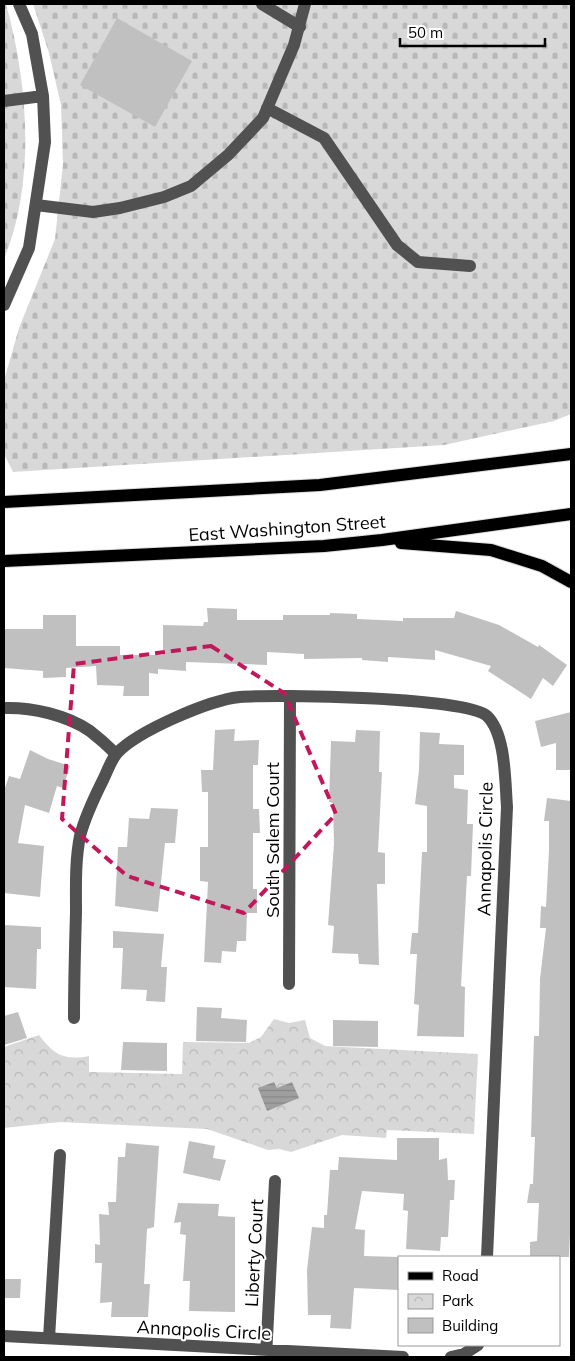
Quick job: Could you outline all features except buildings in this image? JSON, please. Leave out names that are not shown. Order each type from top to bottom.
[{"type":"main road","points":[[4,502],[320,485],[571,454]]},
{"type":"main road","name":"East Washington Street","points":[[4,561],[324,546],[382,540],[571,514]]},
{"type":"main road","points":[[382,540],[491,550],[542,566],[571,582]]},
{"type":"street","points":[[4,305],[29,248],[46,142],[43,96],[32,34],[19,4]]},
{"type":"street","points":[[262,4],[300,27]]},
{"type":"street","points":[[36,205],[93,212],[129,206],[164,197],[191,186],[228,155],[262,118],[294,45],[305,4]]},
{"type":"street","points":[[4,101],[43,96]]},
{"type":"street","points":[[266,108],[324,138],[396,245],[418,262],[470,266]]},
{"type":"street","name":"Annapolis Circle","points":[[116,754],[165,722],[200,708],[239,697],[357,698],[446,704],[469,708],[487,715],[497,732],[502,755],[507,807],[487,1256]]},
{"type":"street","name":"South Salem Court","points":[[289,984],[290,697]]},
{"type":"street","points":[[4,708],[49,714],[69,720],[89,730],[116,754],[90,807],[80,836],[76,866],[74,1018]]},
{"type":"street","points":[[49,1338],[60,1155]]},
{"type":"street","name":"Liberty Court","points":[[266,1354],[275,1181]]},
{"type":"street","name":"Annapolis Circle","points":[[4,1336],[266,1354],[403,1357]]},
{"type":"street","points":[[451,1357],[464,1354],[476,1346]]},
{"type":"highlighted area","points":[[211,646],[284,693],[336,814],[244,913],[127,876],[62,819],[74,664]]},
{"type":"green space","points":[[4,4],[6,4],[14,34],[23,99],[25,132],[21,198],[14,229],[4,259]]},
{"type":"green space","points":[[33,4],[571,4],[571,414],[554,421],[444,445],[13,472],[4,454],[5,377],[19,328],[55,239],[63,164],[61,105],[49,53]]},
{"type":"green space","points":[[274,1019],[289,1023],[305,1020],[310,1038],[325,1046],[478,1054],[474,1134],[387,1130],[386,1138],[342,1135],[291,1152],[279,1149],[268,1150],[207,1129],[60,1122],[4,1128],[4,1047],[39,1035],[49,1047],[66,1057],[89,1056],[89,1072],[182,1074],[183,1042],[249,1043],[261,1037]]},
{"type":"shaded area","points":[[274,1082],[277,1088],[292,1082],[299,1098],[267,1111],[258,1088]]}]
